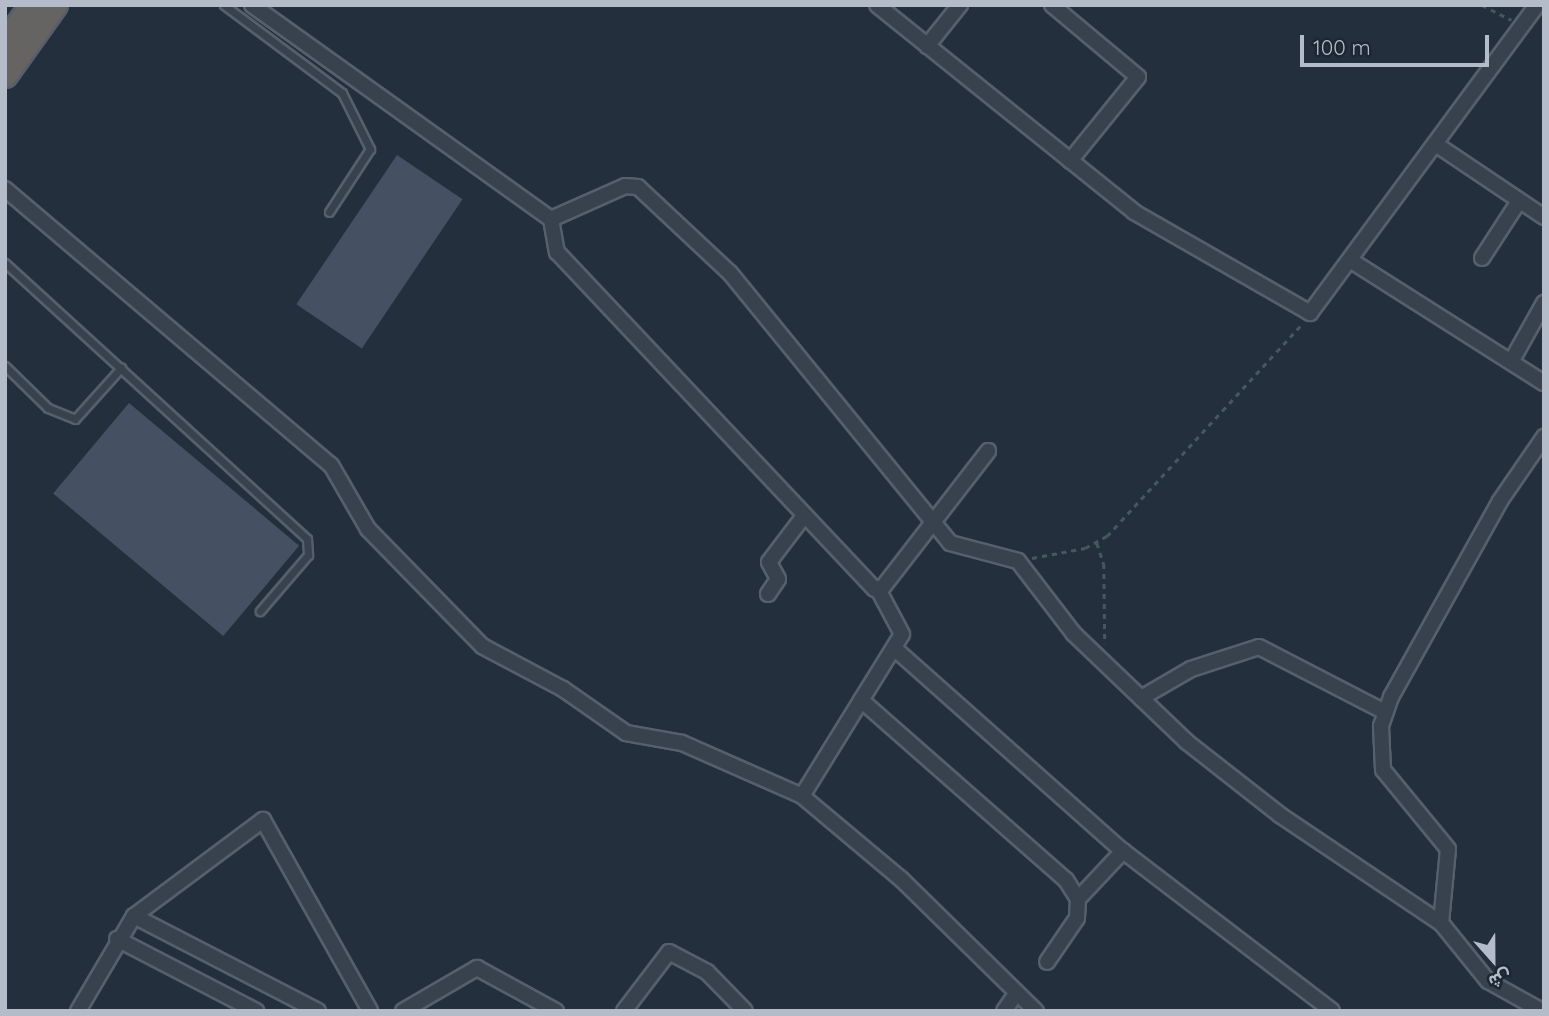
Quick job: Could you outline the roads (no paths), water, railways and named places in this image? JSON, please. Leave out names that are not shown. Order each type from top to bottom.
[{"type":"highway","points":[[5,44],[33,5]]},
{"type":"highway","points":[[5,75],[55,5]]},
{"type":"street","points":[[252,5],[551,219],[557,252],[804,516],[878,590],[903,629],[894,648],[802,796]]},
{"type":"street","points":[[877,5],[1070,161],[1177,242],[1310,313],[1437,145],[1537,5]]},
{"type":"street","points":[[927,47],[960,5]]},
{"type":"street","points":[[1052,5],[1138,77],[1070,161]]},
{"type":"street","points":[[1437,145],[1544,217]]},
{"type":"street","points":[[551,219],[625,186],[638,187],[730,273],[934,523],[959,548],[1018,561],[1098,657],[1141,698],[1280,815],[1441,923],[1488,981],[1542,1011]]},
{"type":"street","points":[[5,189],[331,465],[368,529],[482,646],[563,689],[625,733],[682,743],[802,796],[901,879],[1036,1011]]},
{"type":"street","points":[[1482,258],[1519,201]]},
{"type":"street","points":[[1350,260],[1544,383]]},
{"type":"street","points":[[1511,362],[1544,303]]},
{"type":"street","points":[[1441,923],[1448,849],[1383,770],[1385,712],[1500,502],[1544,437]]},
{"type":"street","points":[[878,590],[934,523],[988,451]]},
{"type":"street","points":[[768,594],[778,579],[769,562],[804,516]]},
{"type":"street","points":[[1141,698],[1191,669],[1259,647],[1385,712]]},
{"type":"street","points":[[894,648],[1123,851],[1332,1011]]},
{"type":"street","points":[[861,701],[1066,880],[1078,900]]},
{"type":"street","points":[[78,1011],[117,939],[134,916],[263,820],[370,1011]]},
{"type":"street","points":[[1047,962],[1068,940],[1078,900],[1123,851]]},
{"type":"street","points":[[134,916],[318,1011]]},
{"type":"street","points":[[117,939],[256,1011]]},
{"type":"street","points":[[624,1011],[669,952],[707,972],[745,1011]]},
{"type":"street","points":[[403,1011],[475,968],[556,1011]]},
{"type":"street","points":[[1004,1011],[1016,994]]},
{"type":"lane","points":[[225,5],[347,102],[370,149],[329,212]]},
{"type":"lane","points":[[5,263],[311,547],[260,611]]},
{"type":"lane","points":[[5,366],[48,408],[75,419],[121,368]]}]
